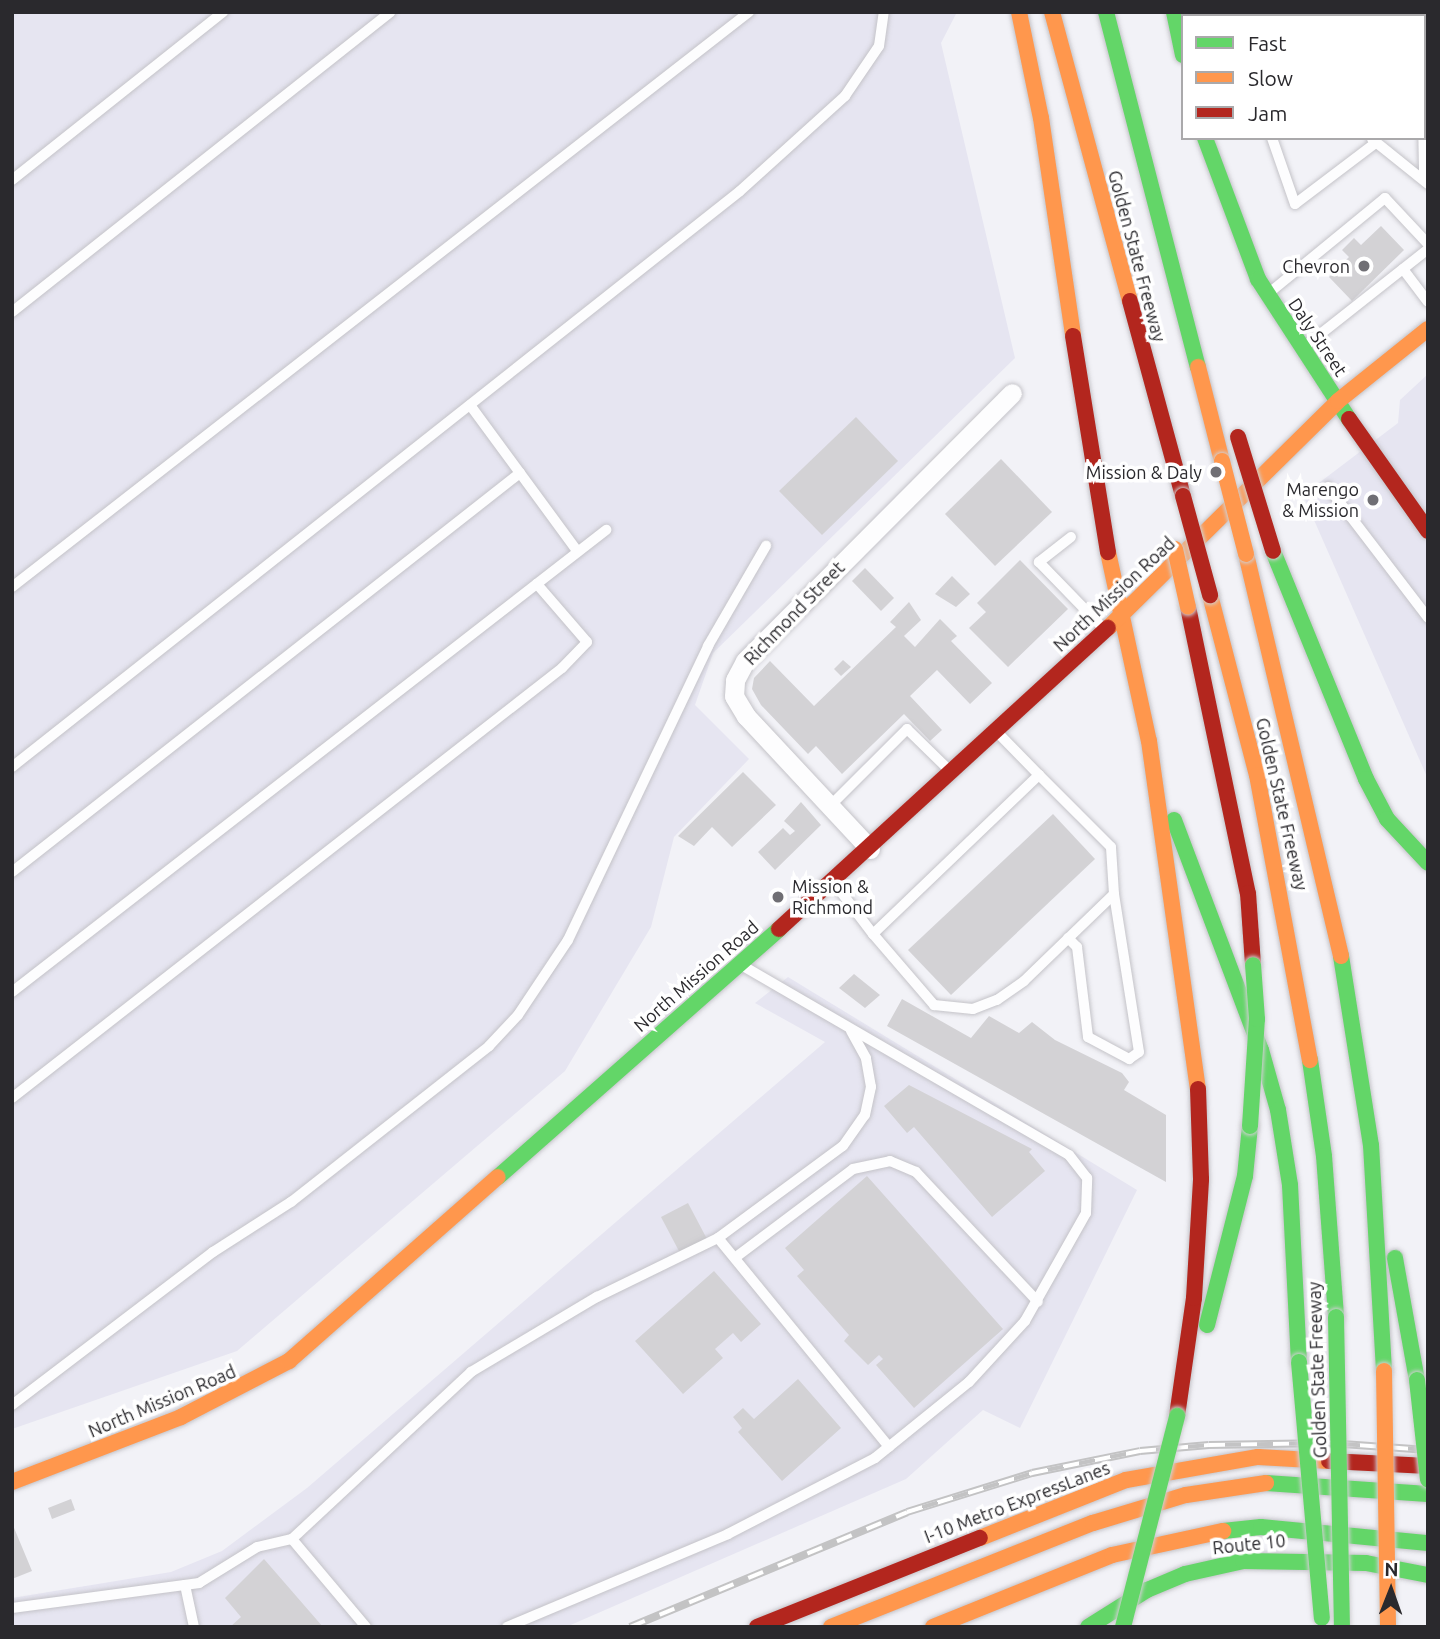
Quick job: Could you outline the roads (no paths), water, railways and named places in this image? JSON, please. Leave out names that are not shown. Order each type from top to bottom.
[{"type":"main road","points":[[1019,12],[1041,118],[1096,498],[1149,741],[1198,1082],[1201,1179],[1194,1298],[1177,1416]]},
{"type":"main road","name":"Golden State Freeway","points":[[1052,12],[1257,775],[1293,950],[1324,1156],[1336,1317],[1342,1627]]},
{"type":"main road","name":"Golden State Freeway","points":[[1106,12],[1223,461],[1327,880],[1371,1145],[1384,1371],[1388,1627]]},
{"type":"main road","points":[[1174,12],[1181,45]]},
{"type":"main road","name":"Daly Street","points":[[1206,140],[1228,211],[1267,294],[1300,350],[1428,531]]},
{"type":"main road","points":[[1169,256],[1233,424],[1273,551],[1366,779],[1387,819],[1428,863]]},
{"type":"main road","name":"North Mission Road","points":[[12,1482],[181,1417],[241,1390],[289,1360],[870,849],[1123,615],[1338,401],[1428,330]]},
{"type":"main road","points":[[1165,433],[1167,502]]},
{"type":"main road","points":[[1123,1627],[1177,1416],[1210,1315],[1245,1176],[1257,1018],[1248,893],[1170,529]]},
{"type":"main road","points":[[1149,741],[1197,890],[1261,1050],[1278,1110],[1290,1185],[1299,1362],[1323,1627]]},
{"type":"main road","points":[[1371,1145],[1417,1380],[1428,1479]]},
{"type":"main road","name":"I-10 Metro ExpressLanes","points":[[757,1627],[1126,1480],[1258,1457],[1428,1466]]},
{"type":"main road","points":[[831,1627],[1093,1523],[1186,1495],[1273,1482],[1428,1494]]},
{"type":"main road","points":[[933,1627],[1149,1544],[1261,1527],[1361,1534],[1428,1543]]},
{"type":"main road","points":[[1361,1534],[1428,1550]]},
{"type":"main road","points":[[1401,1538],[1428,1535]]},
{"type":"main road","name":"Route 10","points":[[1088,1627],[1147,1590],[1185,1574],[1243,1561],[1353,1562],[1428,1575]]},
{"type":"street","points":[[1426,34],[1428,174]]},
{"type":"street","name":"Richmond Street","points":[[870,849],[746,716],[734,696],[735,680],[745,661],[1012,393]]},
{"type":"lane","points":[[12,180],[223,12]]},
{"type":"lane","points":[[12,312],[391,12]]},
{"type":"lane","points":[[12,587],[749,12]]},
{"type":"lane","points":[[12,767],[740,191],[845,96],[879,46],[884,12]]},
{"type":"lane","points":[[1273,140],[1295,204],[1373,141],[1428,184]]},
{"type":"lane","points":[[1267,294],[1385,198],[1428,247],[1300,350]]},
{"type":"lane","points":[[1402,269],[1428,302]]},
{"type":"lane","points":[[470,405],[578,552]]},
{"type":"lane","points":[[12,872],[520,473]]},
{"type":"lane","points":[[1328,487],[1428,618]]},
{"type":"lane","points":[[12,992],[606,530]]},
{"type":"lane","points":[[1071,537],[1039,562],[1105,631]]},
{"type":"lane","points":[[12,1405],[213,1252],[291,1202],[489,1046],[519,1015],[568,940],[708,646],[766,546]]},
{"type":"lane","points":[[12,1098],[562,668],[587,642],[537,584]]},
{"type":"lane","points":[[830,806],[907,729],[951,773]]},
{"type":"lane","points":[[996,731],[1111,847],[1114,894],[1139,1052],[1129,1059],[1088,1037],[1077,947],[1068,938]]},
{"type":"lane","points":[[873,934],[1039,775]]},
{"type":"lane","points":[[833,881],[873,934],[934,1005],[953,1010],[997,1000],[1114,894]]},
{"type":"lane","points":[[507,1627],[728,1534],[889,1447],[969,1382],[1038,1302],[1086,1213],[1089,1190],[1081,1168],[1069,1155],[740,964]]},
{"type":"lane","points":[[12,1608],[199,1583],[257,1547],[292,1539],[471,1372],[597,1297],[718,1238],[856,1132],[868,1106],[870,1077],[863,1049],[846,1026]]},
{"type":"lane","points":[[736,1257],[853,1169],[890,1161],[916,1172],[1038,1302]]},
{"type":"lane","points":[[718,1238],[889,1447]]},
{"type":"lane","points":[[292,1539],[366,1627]]},
{"type":"lane","points":[[185,1585],[194,1627]]},
{"type":"railway","points":[[630,1627],[907,1512],[1032,1473],[1140,1451],[1209,1445],[1328,1443],[1428,1450]]},
{"type":"place","name":"Chevron","points":[[1364,266]]},
{"type":"place","name":"Mission & Daly","points":[[1216,472]]},
{"type":"place","name":"Marengo & Mission","points":[[1373,500]]},
{"type":"place","name":"Mission & Richmond","points":[[778,897]]}]
